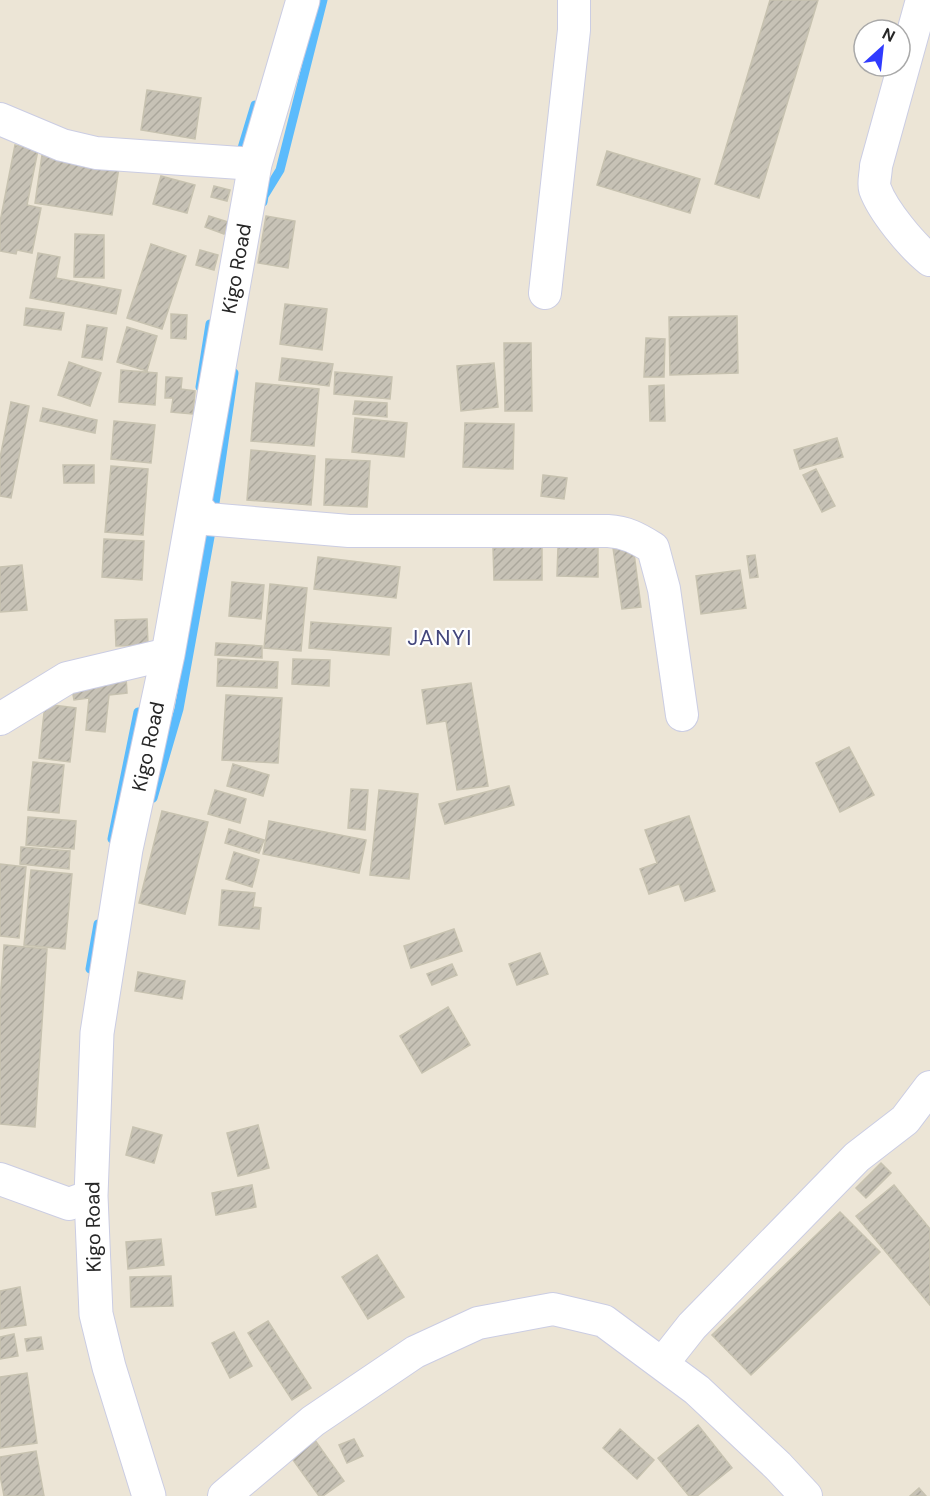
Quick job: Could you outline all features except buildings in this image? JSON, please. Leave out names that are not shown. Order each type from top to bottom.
[{"type":"street","name":"Kigo Road","points":[[149,1496],[109,1367],[96,1314],[92,1196],[97,1033],[126,849],[168,654],[255,164],[303,0]]},
{"type":"street","points":[[545,293],[574,30],[574,0]]},
{"type":"street","points":[[922,0],[876,166],[875,188],[894,221],[921,253],[930,260]]},
{"type":"street","points":[[0,119],[62,145],[96,153],[255,164]]},
{"type":"street","points":[[195,505],[207,519],[349,531],[608,531],[624,532],[637,537],[653,548],[664,589],[682,715]]},
{"type":"street","points":[[0,719],[67,678],[168,654]]},
{"type":"street","points":[[662,1364],[692,1326],[857,1157],[905,1120],[930,1087]]},
{"type":"street","points":[[0,1179],[69,1204],[92,1196]]},
{"type":"street","points":[[224,1496],[313,1421],[415,1352],[478,1323],[553,1309],[604,1321],[697,1390],[778,1466],[806,1496]]},
{"type":"waterway","points":[[263,202],[264,196],[280,170],[323,0]]},
{"type":"waterway","points":[[239,158],[255,105]]},
{"type":"waterway","points":[[200,387],[210,324]]},
{"type":"waterway","points":[[153,798],[179,709],[210,537],[234,373]]},
{"type":"waterway","points":[[112,839],[138,712]]},
{"type":"waterway","points":[[90,969],[98,924]]},
{"type":"district","name":"JANYI","points":[[440,637]]}]
